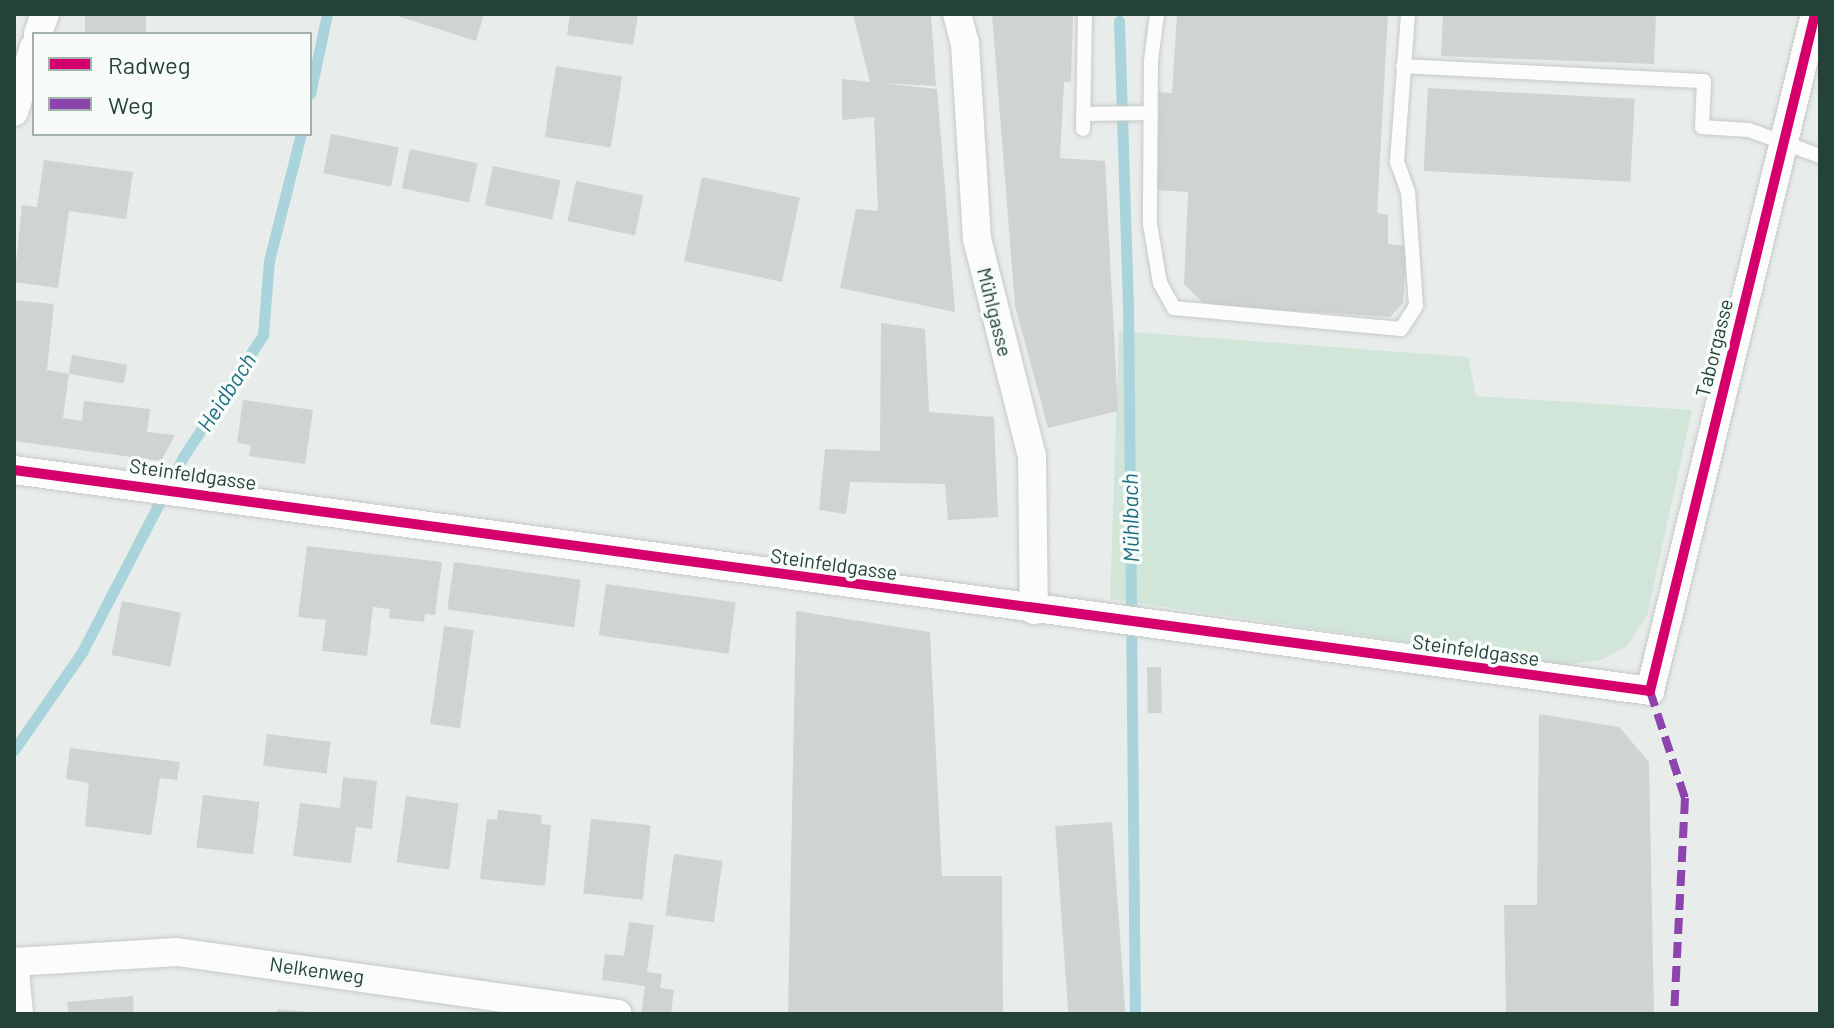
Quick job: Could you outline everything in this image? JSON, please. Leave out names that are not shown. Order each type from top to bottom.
[{"type":"street","name":"Mühlgasse","points":[[957,14],[965,43],[977,239],[1032,456],[1034,610]]},
{"type":"street","name":"Taborgasse","points":[[1650,691],[1815,14]]},
{"type":"street","points":[[14,112],[32,54]]},
{"type":"street","name":"Steinfeldgasse","points":[[14,470],[140,484],[1034,610],[1107,617],[1650,691]]},
{"type":"street","name":"Nelkenweg","points":[[14,961],[177,952],[502,1004],[618,1014]]},
{"type":"street","points":[[14,961],[19,1014]]},
{"type":"lane","points":[[1085,14],[1083,122],[1107,114],[1143,114]]},
{"type":"lane","points":[[1157,14],[1143,114],[1150,224],[1160,283],[1174,308],[1401,329],[1416,306],[1408,192],[1397,161],[1408,14]]},
{"type":"lane","points":[[1403,66],[1704,81],[1702,127],[1749,130],[1820,156]]},
{"type":"green space","points":[[1119,331],[1468,357],[1476,396],[1692,410],[1647,616],[1626,647],[1601,660],[1565,665],[1110,599]]},
{"type":"building","points":[[85,14],[146,14],[146,32],[85,32]]},
{"type":"building","points":[[391,14],[484,14],[476,41]]},
{"type":"building","points":[[570,14],[638,14],[633,45],[567,35]]},
{"type":"building","points":[[853,14],[931,14],[936,86],[880,83],[937,89],[955,312],[840,288],[856,209],[878,211],[874,117],[842,120],[842,79],[870,82]]},
{"type":"building","points":[[992,14],[1073,14],[1071,82],[1064,82],[1060,158],[1105,161],[1118,411],[1048,428],[1015,306]]},
{"type":"building","points":[[1177,14],[1388,14],[1377,213],[1388,215],[1388,244],[1407,246],[1403,303],[1390,317],[1205,305],[1184,284],[1188,192],[1157,190],[1159,92],[1172,93]]},
{"type":"building","points":[[1443,14],[1656,14],[1654,64],[1441,56]]},
{"type":"building","points":[[556,66],[622,76],[611,148],[545,137]]},
{"type":"building","points":[[1428,88],[1635,99],[1630,182],[1424,171]]},
{"type":"building","points":[[331,134],[399,147],[391,186],[323,173]]},
{"type":"building","points":[[410,149],[477,163],[469,202],[402,188]]},
{"type":"building","points":[[44,160],[133,172],[126,219],[69,211],[58,288],[14,282],[22,205],[37,207]]},
{"type":"building","points":[[493,166],[560,180],[552,219],[485,205]]},
{"type":"building","points":[[702,177],[800,198],[782,282],[684,261]]},
{"type":"building","points":[[576,181],[643,195],[635,235],[567,221]]},
{"type":"building","points":[[14,300],[54,304],[47,370],[69,374],[63,418],[82,421],[84,401],[150,409],[147,432],[175,435],[161,461],[14,441]]},
{"type":"building","points":[[881,323],[925,329],[929,412],[994,417],[998,517],[948,520],[945,484],[850,482],[846,514],[819,510],[825,449],[880,451]]},
{"type":"building","points":[[72,355],[127,365],[124,383],[69,374]]},
{"type":"building","points":[[243,400],[313,410],[305,464],[249,456],[251,445],[237,443]]},
{"type":"building","points":[[307,546],[442,562],[435,615],[425,614],[424,622],[389,618],[390,609],[373,607],[367,656],[322,651],[326,620],[298,617]]},
{"type":"building","points":[[454,562],[581,580],[574,627],[447,610]]},
{"type":"building","points":[[606,584],[736,602],[728,654],[599,635]]},
{"type":"building","points":[[122,601],[181,612],[170,666],[112,655]]},
{"type":"building","points":[[796,611],[930,632],[942,876],[1002,876],[1003,1014],[788,1014]]},
{"type":"building","points":[[444,626],[474,630],[460,728],[430,724]]},
{"type":"building","points":[[1147,667],[1161,667],[1162,713],[1148,713]]},
{"type":"building","points":[[1539,714],[1619,727],[1649,762],[1654,1014],[1506,1014],[1504,905],[1537,905]]},
{"type":"building","points":[[267,734],[331,742],[327,774],[263,766]]},
{"type":"building","points":[[70,748],[180,762],[177,780],[160,778],[151,835],[85,826],[89,783],[66,779]]},
{"type":"building","points":[[343,777],[377,781],[372,829],[356,827],[351,863],[293,856],[300,803],[340,808]]},
{"type":"building","points":[[203,795],[260,802],[253,855],[197,848]]},
{"type":"building","points":[[406,796],[458,803],[449,870],[397,862]]},
{"type":"building","points":[[498,810],[542,815],[541,824],[551,825],[545,886],[480,879],[487,819],[497,820]]},
{"type":"building","points":[[591,819],[651,825],[643,900],[583,894]]},
{"type":"building","points":[[1112,822],[1125,1014],[1068,1014],[1055,826]]},
{"type":"building","points":[[674,854],[723,861],[714,922],[665,915]]},
{"type":"building","points":[[629,922],[654,925],[647,972],[662,974],[660,988],[674,990],[671,1014],[641,1014],[645,986],[602,980],[605,954],[624,956]]},
{"type":"building","points":[[133,996],[134,1014],[68,1014],[67,1002]]},
{"type":"building","points":[[278,1009],[308,1012],[308,1014],[277,1014]]},
{"type":"waterway","name":"Heidbach","points":[[312,85],[327,14]]},
{"type":"waterway","name":"Mühlbach","points":[[1119,21],[1128,303],[1135,1014]]},
{"type":"waterway","name":"Heidbach","points":[[14,750],[82,652],[183,457],[263,335],[269,261],[300,136]]},
{"type":"marked path","points":[[1650,691],[1685,798],[1674,1014]]},
{"type":"cycle path","points":[[14,470],[1650,691],[1815,14]]}]
